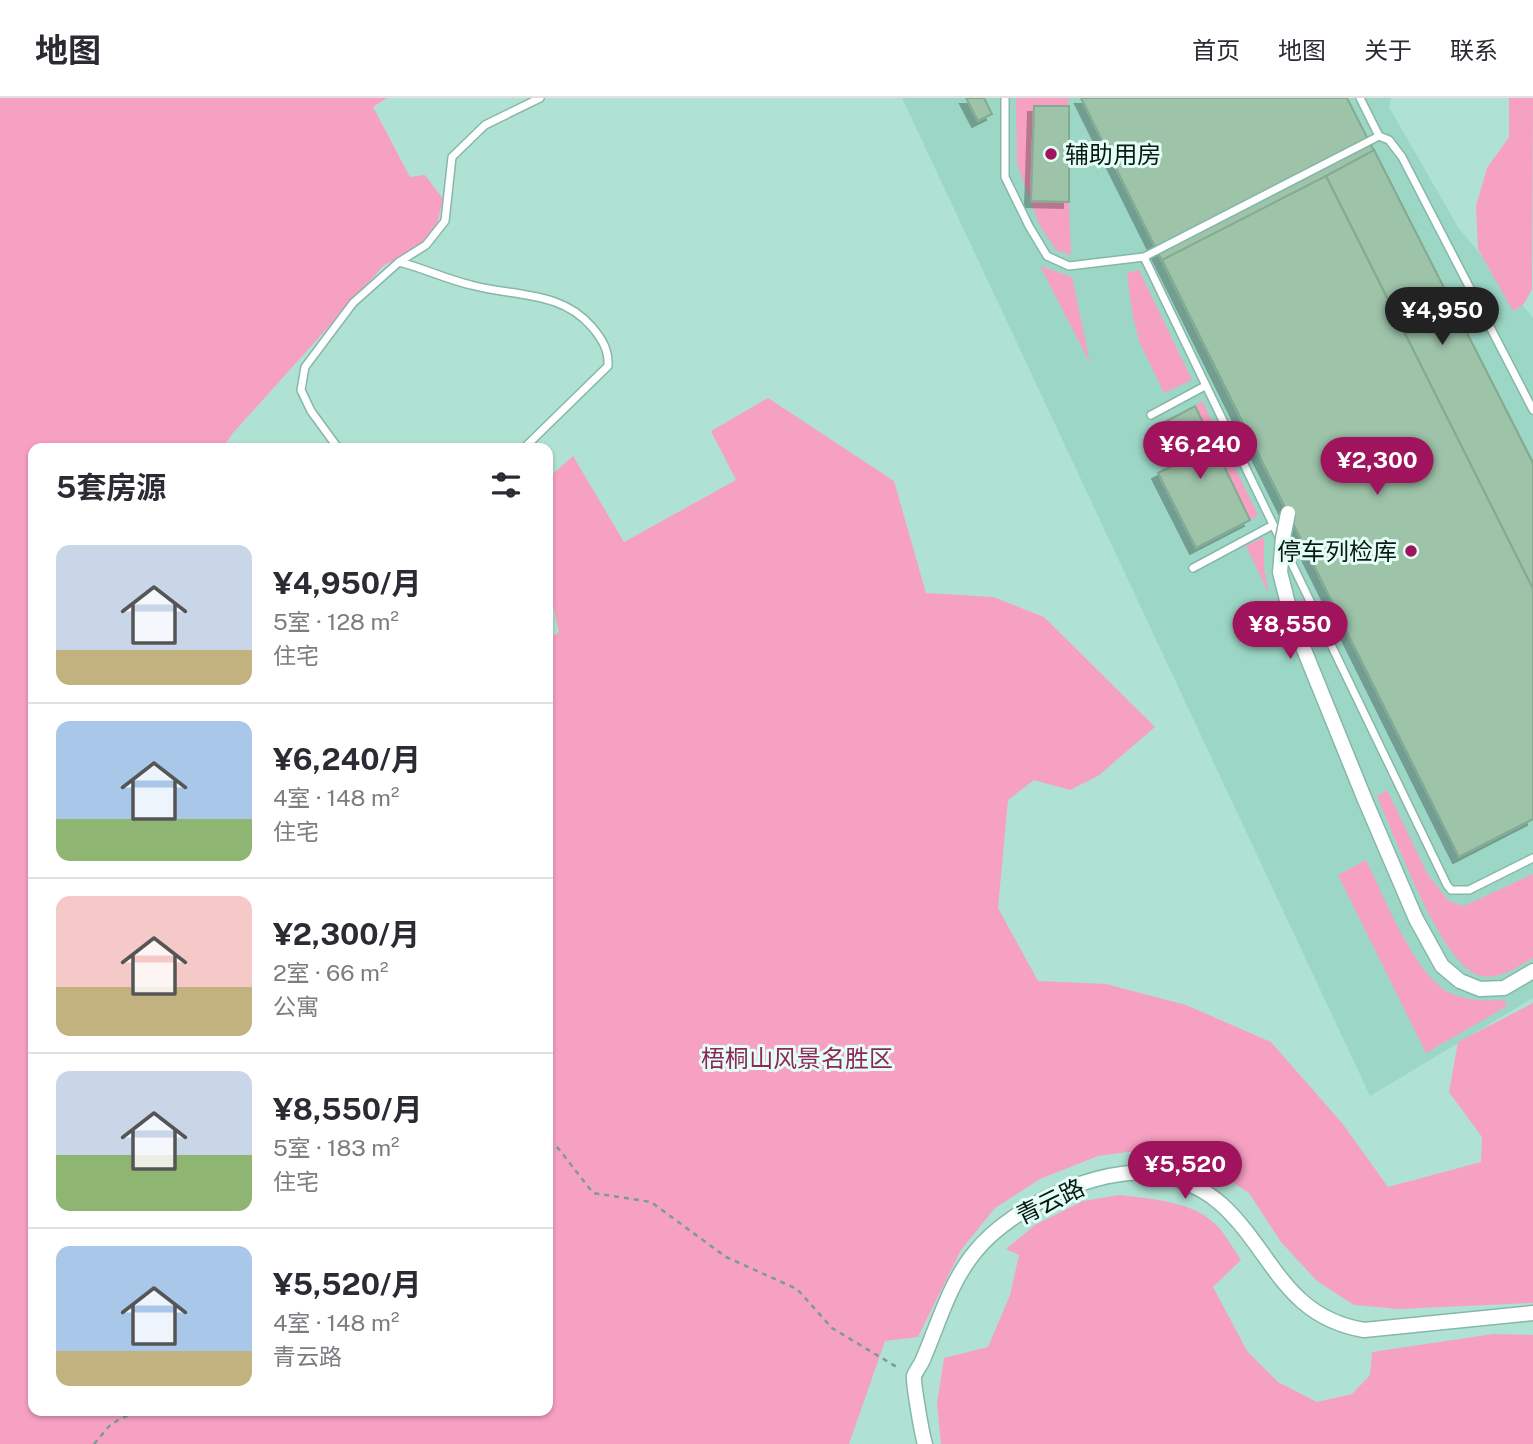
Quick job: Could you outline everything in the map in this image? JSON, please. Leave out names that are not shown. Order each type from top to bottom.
[{"type":"street","points":[[1288,513],[1280,572],[1292,621],[1416,919],[1442,966],[1460,981],[1480,989],[1504,988],[1533,971]]},
{"type":"street","name":"青云路","points":[[914,1377],[962,1269],[991,1235],[1013,1218],[1069,1188],[1122,1174],[1145,1173],[1171,1177],[1198,1188],[1220,1203],[1239,1223],[1293,1294],[1317,1313],[1341,1326],[1364,1331],[1533,1314]]},
{"type":"street","points":[[914,1377],[925,1444]]},
{"type":"lane","points":[[334,443],[311,411],[301,390],[305,367],[353,303],[398,262],[426,245],[445,221],[452,157],[485,125],[540,98]]},
{"type":"lane","points":[[1004,98],[1005,177],[1028,226],[1047,256],[1069,266],[1144,257],[1379,136]]},
{"type":"lane","points":[[1360,98],[1379,136],[1389,140],[1402,157],[1533,410]]},
{"type":"lane","points":[[1144,257],[1451,890],[1469,890],[1533,858]]},
{"type":"lane","points":[[398,262],[474,286],[552,300],[585,318],[600,337],[609,354],[608,366],[529,443]]},
{"type":"lane","points":[[1151,415],[1205,386]]},
{"type":"lane","points":[[1192,568],[1273,525]]},
{"type":"path","points":[[553,1145],[593,1193],[651,1202],[726,1257],[797,1289],[832,1328],[914,1377]]},
{"type":"path","points":[[94,1444],[111,1424],[126,1416]]},
{"type":"shaded area","points":[[902,98],[1391,98],[1389,107],[1458,227],[1533,318],[1533,998],[1370,1096]]},
{"type":"green space","name":"梧桐山风景名胜区","points":[[0,98],[387,98],[373,107],[410,177],[425,175],[443,199],[433,243],[384,265],[226,443],[28,443],[28,1416],[553,1416],[553,636],[559,632],[553,605],[553,474],[573,456],[624,542],[736,480],[711,431],[768,398],[894,481],[926,593],[993,597],[1044,617],[1155,727],[1098,776],[1070,790],[1034,780],[1008,800],[998,908],[1038,981],[1106,984],[1186,1005],[1271,1042],[1342,1123],[1388,1187],[1481,1162],[1482,1137],[1449,1092],[1458,1042],[1533,1003],[1533,1303],[1398,1309],[1354,1305],[1317,1281],[1281,1242],[1249,1193],[1205,1165],[1151,1149],[1098,1156],[1040,1179],[995,1208],[961,1250],[918,1337],[885,1341],[849,1444],[0,1444]]},
{"type":"green space","points":[[1016,98],[1068,98],[1069,106],[1034,106],[1031,201],[1069,202],[1071,255],[1056,250],[1039,224],[1017,164]]},
{"type":"green space","points":[[1509,98],[1533,98],[1532,289],[1524,304],[1513,311],[1478,249],[1476,206],[1487,168],[1509,137]]},
{"type":"green space","points":[[1040,266],[1072,277],[1090,363]]},
{"type":"green space","points":[[1139,270],[1192,380],[1164,393],[1139,341],[1132,312],[1127,273]]},
{"type":"green space","points":[[1202,401],[1258,515],[1250,520],[1195,406]]},
{"type":"green space","points":[[1264,537],[1264,567],[1269,594],[1246,546]]},
{"type":"green space","points":[[1387,790],[1428,875],[1449,901],[1464,906],[1533,874],[1533,958],[1507,973],[1493,977],[1478,975],[1463,965],[1434,923],[1406,866],[1377,796]]},
{"type":"green space","points":[[1366,860],[1412,953],[1437,984],[1457,996],[1477,1000],[1504,1000],[1507,1006],[1426,1053],[1338,875]]},
{"type":"green space","points":[[1120,1195],[1186,1207],[1209,1219],[1219,1228],[1241,1260],[1213,1287],[1247,1351],[1278,1382],[1317,1402],[1352,1394],[1370,1375],[1372,1352],[1493,1334],[1533,1335],[1533,1444],[941,1444],[937,1404],[944,1358],[988,1347],[1010,1295],[1019,1255],[1006,1249],[1035,1225],[1083,1201]]},
{"type":"building","points":[[966,98],[984,98],[992,114],[978,121]]},
{"type":"building","name":"停车列检库","points":[[1081,98],[1347,98],[1533,463],[1533,819],[1459,857]]},
{"type":"building","name":"辅助用房","points":[[1034,106],[1069,106],[1069,202],[1031,201]]},
{"type":"building","points":[[1374,150],[1533,463],[1533,589],[1326,176]]},
{"type":"building","name":"停车列检库","points":[[1326,176],[1533,589],[1533,819],[1459,857],[1162,260]]},
{"type":"building","points":[[1195,406],[1250,520],[1196,548],[1158,473],[1180,462],[1161,424]]},
{"type":"place","name":"辅助用房","points":[[1051,154]]},
{"type":"place","name":"停车列检库","points":[[1411,551]]}]
